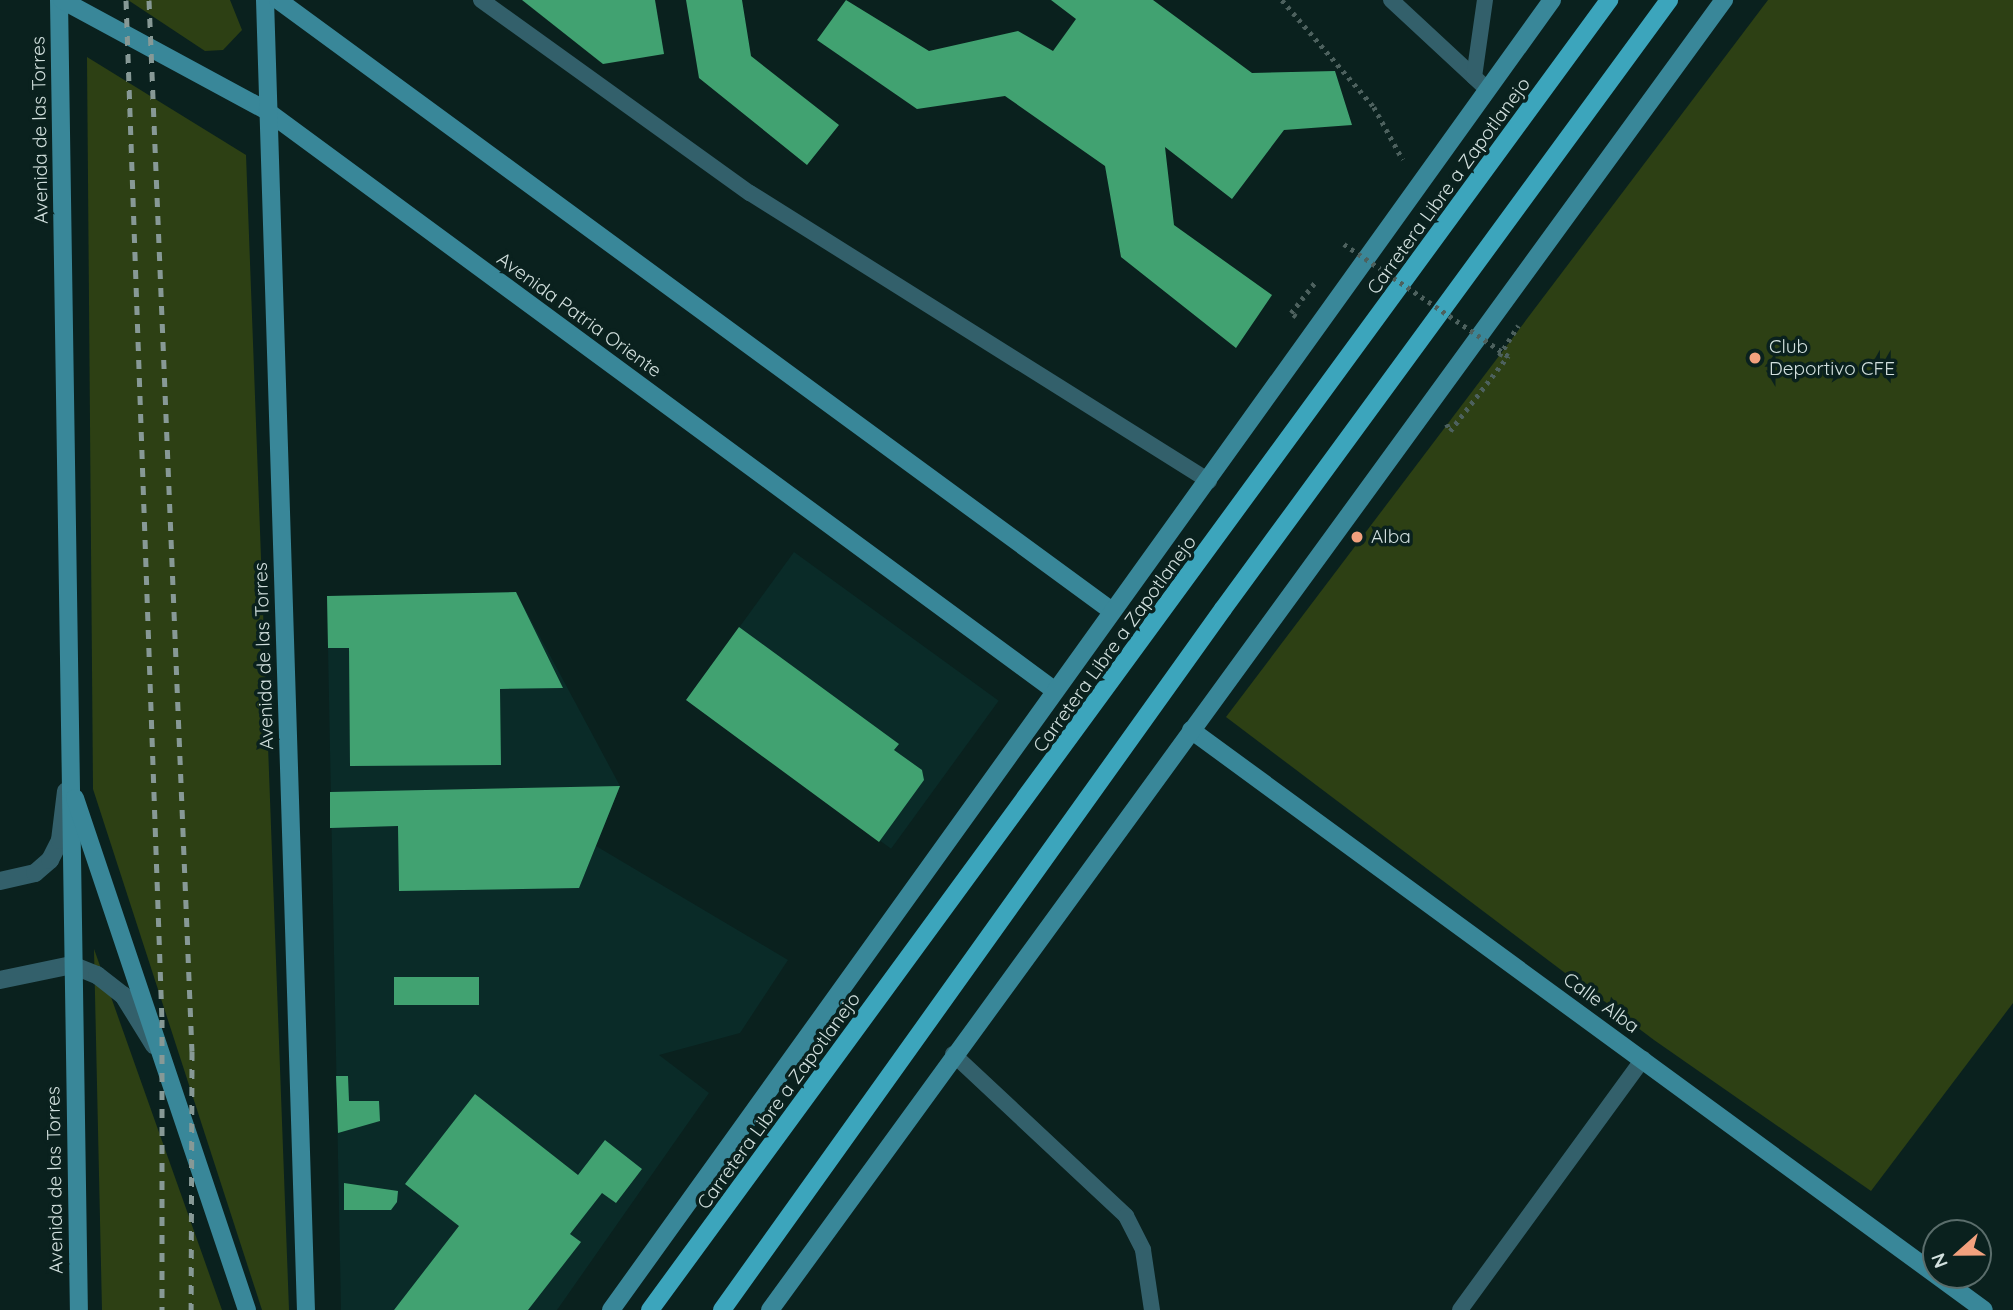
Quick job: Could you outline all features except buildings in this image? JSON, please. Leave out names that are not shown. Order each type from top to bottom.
[{"type":"main road","name":"Avenida Patria Oriente","points":[[61,0],[267,111],[1054,690]]},
{"type":"main road","name":"Avenida de las Torres","points":[[61,0],[68,771],[79,1310]]},
{"type":"main road","name":"Avenida de las Torres","points":[[265,0],[306,1310]]},
{"type":"main road","points":[[278,0],[1112,611]]},
{"type":"main road","name":"Carretera Libre a Zapotlanejo","points":[[611,1310],[1054,690],[1209,481],[1480,83],[1552,0]]},
{"type":"main road","name":"Carretera Libre a Zapotlanejo","points":[[650,1310],[1609,0]]},
{"type":"main road","points":[[722,1310],[1223,609],[1669,0]]},
{"type":"main road","points":[[770,1310],[953,1054],[1724,0]]},
{"type":"main road","name":"Calle Alba","points":[[1191,730],[1984,1310]]},
{"type":"main road","points":[[68,771],[156,1048],[247,1310]]},
{"type":"street","points":[[0,881],[35,873],[50,860],[60,839],[68,771]]},
{"type":"street","points":[[0,979],[72,965],[123,995],[156,1048]]},
{"type":"lane","points":[[481,0],[750,193],[1209,481]]},
{"type":"lane","points":[[1391,0],[1480,83]]},
{"type":"lane","points":[[1480,83],[1485,0]]},
{"type":"lane","points":[[953,1054],[1126,1216],[1143,1250],[1152,1310]]},
{"type":"lane","points":[[1460,1310],[1643,1059]]},
{"type":"path","points":[[1282,0],[1374,107],[1405,155],[1399,167]]},
{"type":"path","points":[[1344,244],[1377,266],[1420,296],[1497,348],[1508,356],[1450,430],[1445,427],[1496,361],[1504,350],[1513,339],[1521,328]]},
{"type":"shaded area","points":[[794,552],[999,701],[891,849],[686,700]]},
{"type":"shaded area","points":[[516,592],[620,786],[596,846],[788,960],[740,1033],[659,1055],[709,1093],[557,1310],[341,1310],[327,596]]},
{"type":"green space","points":[[128,0],[230,0],[242,30],[223,50],[205,51]]},
{"type":"green space","name":"Club Deportivo CFE","points":[[1768,0],[2013,0],[2013,1003],[1871,1191],[1654,1040],[1226,717]]},
{"type":"green space","points":[[87,57],[246,155],[289,1310],[262,1310],[93,789]]},
{"type":"green space","points":[[94,949],[222,1310],[102,1310]]},
{"type":"railway","points":[[126,0],[162,1019],[162,1310]]},
{"type":"railway","points":[[149,0],[192,1051],[191,1310]]},
{"type":"place","name":"Club Deportivo CFE","points":[[1755,358]]},
{"type":"place","name":"Alba","points":[[1357,537]]}]
